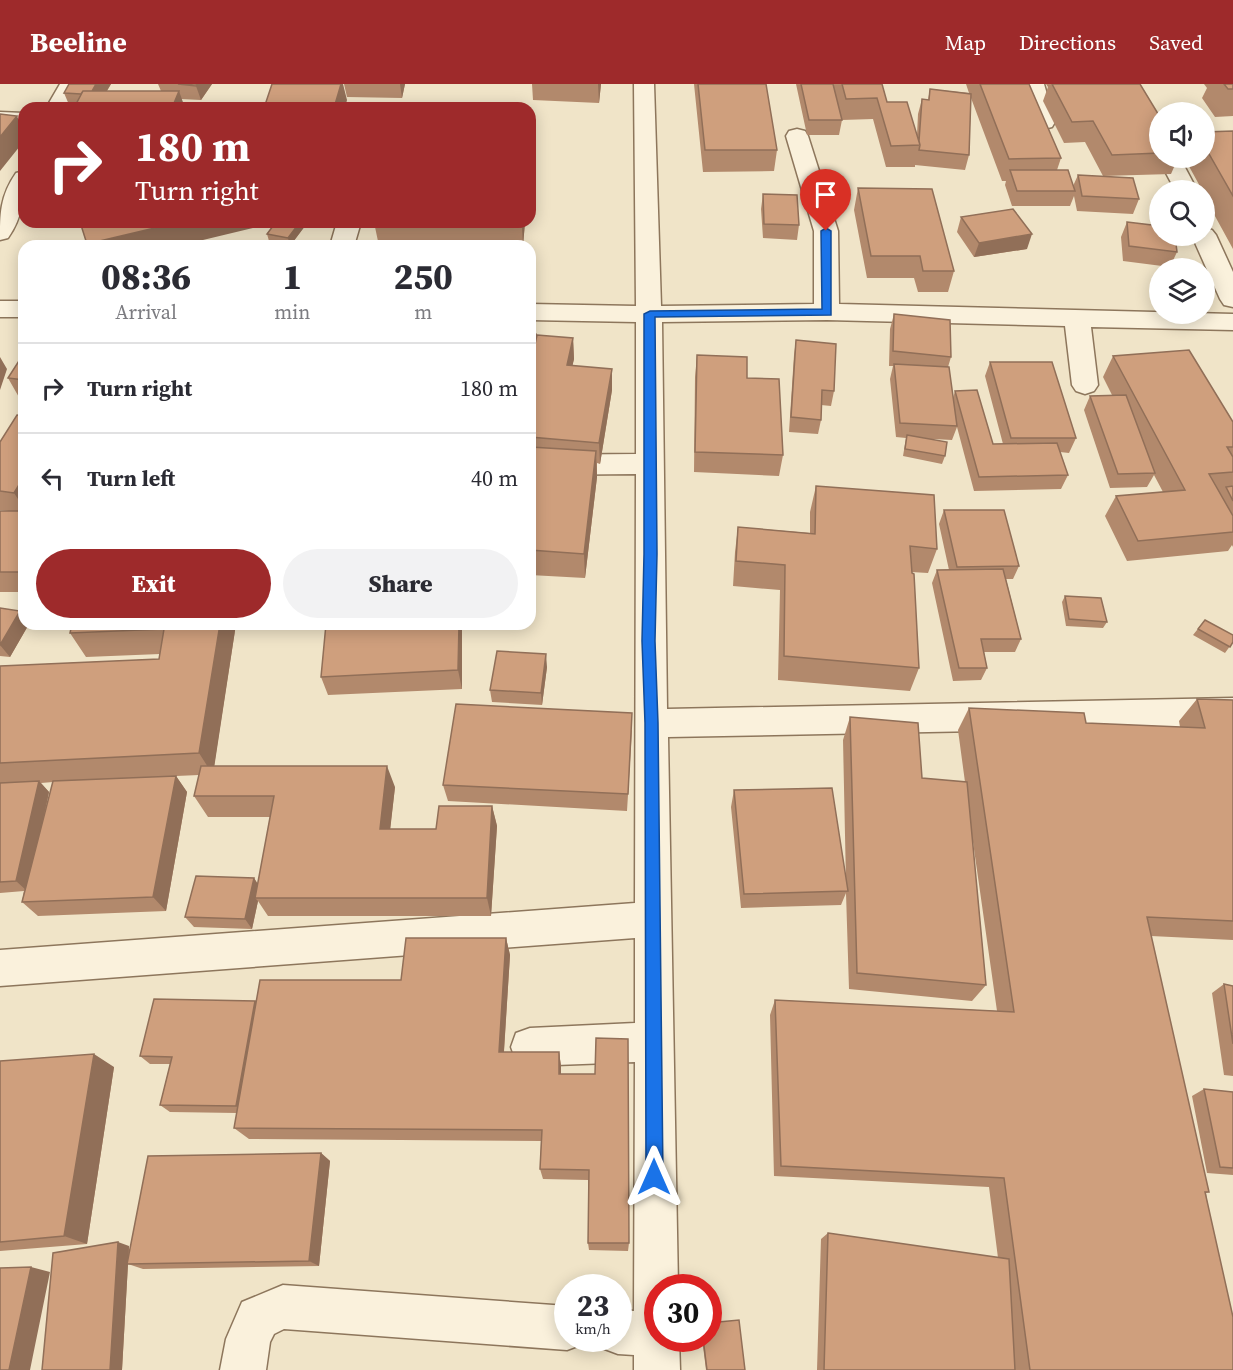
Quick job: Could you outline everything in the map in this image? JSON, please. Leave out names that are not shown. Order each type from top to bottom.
[{"type":"street","points":[[60,102],[70,84]]},
{"type":"street","points":[[644,84],[650,314],[648,641],[651,723],[653,1042],[646,1274]]},
{"type":"street","points":[[1034,84],[1044,122]]},
{"type":"street","points":[[0,118],[18,119]]},
{"type":"street","points":[[797,136],[826,231],[827,312]]},
{"type":"street","points":[[0,233],[18,192]]},
{"type":"street","points":[[1209,246],[1233,299]]},
{"type":"street","points":[[0,309],[18,309]]},
{"type":"street","points":[[536,312],[650,314],[827,312],[1233,322]]},
{"type":"street","points":[[1077,319],[1085,385]]},
{"type":"street","points":[[536,465],[650,464]]},
{"type":"street","points":[[651,723],[1233,712]]},
{"type":"street","points":[[0,968],[652,919]]},
{"type":"street","points":[[530,1047],[653,1042]]},
{"type":"street","points":[[243,1370],[248,1339],[258,1318],[283,1307],[554,1327]]},
{"type":"building","points":[[69,84],[96,84],[92,91],[83,91],[81,94],[64,93]]},
{"type":"building","points":[[272,84],[341,84],[336,102],[266,102]]},
{"type":"building","points":[[698,84],[766,84],[777,150],[705,150]]},
{"type":"building","points":[[801,84],[833,84],[842,120],[809,120]]},
{"type":"building","points":[[842,84],[882,84],[887,102],[907,102],[920,145],[891,146],[877,98],[846,99]]},
{"type":"building","points":[[980,84],[1029,84],[1061,158],[1009,159]]},
{"type":"building","points":[[1052,84],[1140,84],[1151,102],[1149,102],[1149,153],[1112,155],[1093,121],[1072,122]]},
{"type":"building","points":[[1224,84],[1233,84],[1233,89],[1228,89]]},
{"type":"building","points":[[930,89],[971,94],[969,155],[919,150],[922,99],[929,100]]},
{"type":"building","points":[[83,91],[179,91],[174,102],[77,102]]},
{"type":"building","points":[[0,114],[17,116],[0,137]]},
{"type":"building","points":[[1233,131],[1233,196],[1215,164],[1215,132]]},
{"type":"building","points":[[1010,170],[1068,170],[1075,191],[1017,191]]},
{"type":"building","points":[[1078,175],[1133,178],[1139,199],[1082,196]]},
{"type":"building","points":[[858,188],[932,189],[954,271],[923,271],[920,256],[871,256]]},
{"type":"building","points":[[763,194],[797,195],[799,225],[764,224]]},
{"type":"building","points":[[1013,209],[1032,234],[979,243],[961,217]]},
{"type":"building","points":[[1127,222],[1149,225],[1149,246],[1176,246],[1177,252],[1129,246]]},
{"type":"building","points":[[82,228],[155,228],[104,240],[86,240]]},
{"type":"building","points":[[272,228],[296,228],[288,238],[267,234]]},
{"type":"building","points":[[894,314],[950,320],[951,357],[893,351]]},
{"type":"building","points":[[537,335],[573,338],[567,365],[612,369],[599,443],[536,438]]},
{"type":"building","points":[[796,340],[836,344],[834,391],[822,390],[821,420],[791,417]]},
{"type":"building","points":[[1189,350],[1233,422],[1233,447],[1227,447],[1233,457],[1233,472],[1209,474],[1233,516],[1233,532],[1138,541],[1116,496],[1185,490],[1113,356]]},
{"type":"building","points":[[697,355],[747,357],[747,378],[779,379],[783,455],[695,452]]},
{"type":"building","points":[[18,362],[18,379],[8,378]]},
{"type":"building","points":[[990,362],[1052,362],[1076,438],[1011,438]]},
{"type":"building","points":[[894,364],[949,367],[957,426],[900,423]]},
{"type":"building","points":[[977,390],[993,444],[1057,443],[1068,475],[979,477],[955,391]]},
{"type":"building","points":[[1126,395],[1155,473],[1118,474],[1090,396]]},
{"type":"building","points":[[18,415],[18,486],[14,493],[0,491],[0,442]]},
{"type":"building","points":[[907,435],[947,442],[945,456],[905,449]]},
{"type":"building","points":[[536,447],[596,451],[584,554],[536,550]]},
{"type":"building","points":[[816,486],[934,495],[937,549],[910,546],[912,573],[914,574],[919,668],[784,656],[785,565],[736,561],[738,527],[815,534]]},
{"type":"building","points":[[1233,486],[1233,501],[1226,487]]},
{"type":"building","points":[[944,510],[1004,510],[1019,566],[957,567]]},
{"type":"building","points":[[0,511],[18,511],[18,572],[0,572]]},
{"type":"building","points":[[1003,569],[1021,639],[981,639],[987,668],[959,668],[937,570]]},
{"type":"building","points":[[1065,596],[1101,598],[1107,622],[1069,619]]},
{"type":"building","points":[[0,608],[18,611],[18,614],[0,645]]},
{"type":"building","points":[[1205,620],[1233,635],[1230,647],[1198,629]]},
{"type":"building","points":[[71,630],[140,630],[70,633]]},
{"type":"building","points":[[164,630],[219,630],[199,753],[0,763],[0,666],[159,659]]},
{"type":"building","points":[[325,630],[459,630],[458,670],[321,677]]},
{"type":"building","points":[[497,651],[546,654],[541,693],[490,690]]},
{"type":"building","points":[[1197,699],[1233,700],[1233,921],[1147,917],[1209,1192],[1205,1192],[1233,1317],[1233,1370],[1030,1370],[1004,1178],[781,1166],[775,1000],[1014,1012],[969,708],[1084,713],[1086,723],[1205,728]]},
{"type":"building","points":[[456,704],[632,713],[628,794],[443,785]]},
{"type":"building","points":[[850,717],[918,723],[922,778],[967,782],[986,985],[857,973]]},
{"type":"building","points":[[201,766],[387,766],[380,829],[436,829],[439,806],[492,806],[487,898],[255,898],[274,796],[194,796]]},
{"type":"building","points":[[176,776],[153,897],[22,902],[53,781]]},
{"type":"building","points":[[39,781],[16,881],[0,882],[0,783]]},
{"type":"building","points":[[832,788],[848,891],[744,894],[734,790]]},
{"type":"building","points":[[196,876],[254,878],[245,919],[185,917]]},
{"type":"building","points":[[406,938],[506,938],[499,1052],[559,1052],[559,1074],[595,1074],[596,1038],[628,1039],[629,1243],[588,1243],[589,1170],[540,1169],[542,1130],[234,1128],[260,980],[401,980]]},
{"type":"building","points":[[1224,984],[1233,986],[1233,1044]]},
{"type":"building","points":[[154,999],[255,1001],[236,1106],[160,1105],[172,1057],[140,1056]]},
{"type":"building","points":[[94,1054],[64,1236],[0,1242],[0,1061]]},
{"type":"building","points":[[1204,1089],[1233,1092],[1233,1168],[1220,1167]]},
{"type":"building","points":[[321,1153],[309,1261],[127,1264],[148,1156]]},
{"type":"building","points":[[828,1233],[1009,1259],[1015,1370],[824,1370]]},
{"type":"building","points":[[118,1242],[110,1370],[42,1370],[53,1253]]},
{"type":"building","points":[[31,1267],[9,1370],[0,1370],[0,1268]]},
{"type":"building","points":[[739,1320],[745,1370],[707,1370],[705,1352],[722,1352],[722,1322]]},
{"type":"route","points":[[654,1177],[651,723],[648,641],[651,554],[650,314],[827,312],[826,231]]}]
